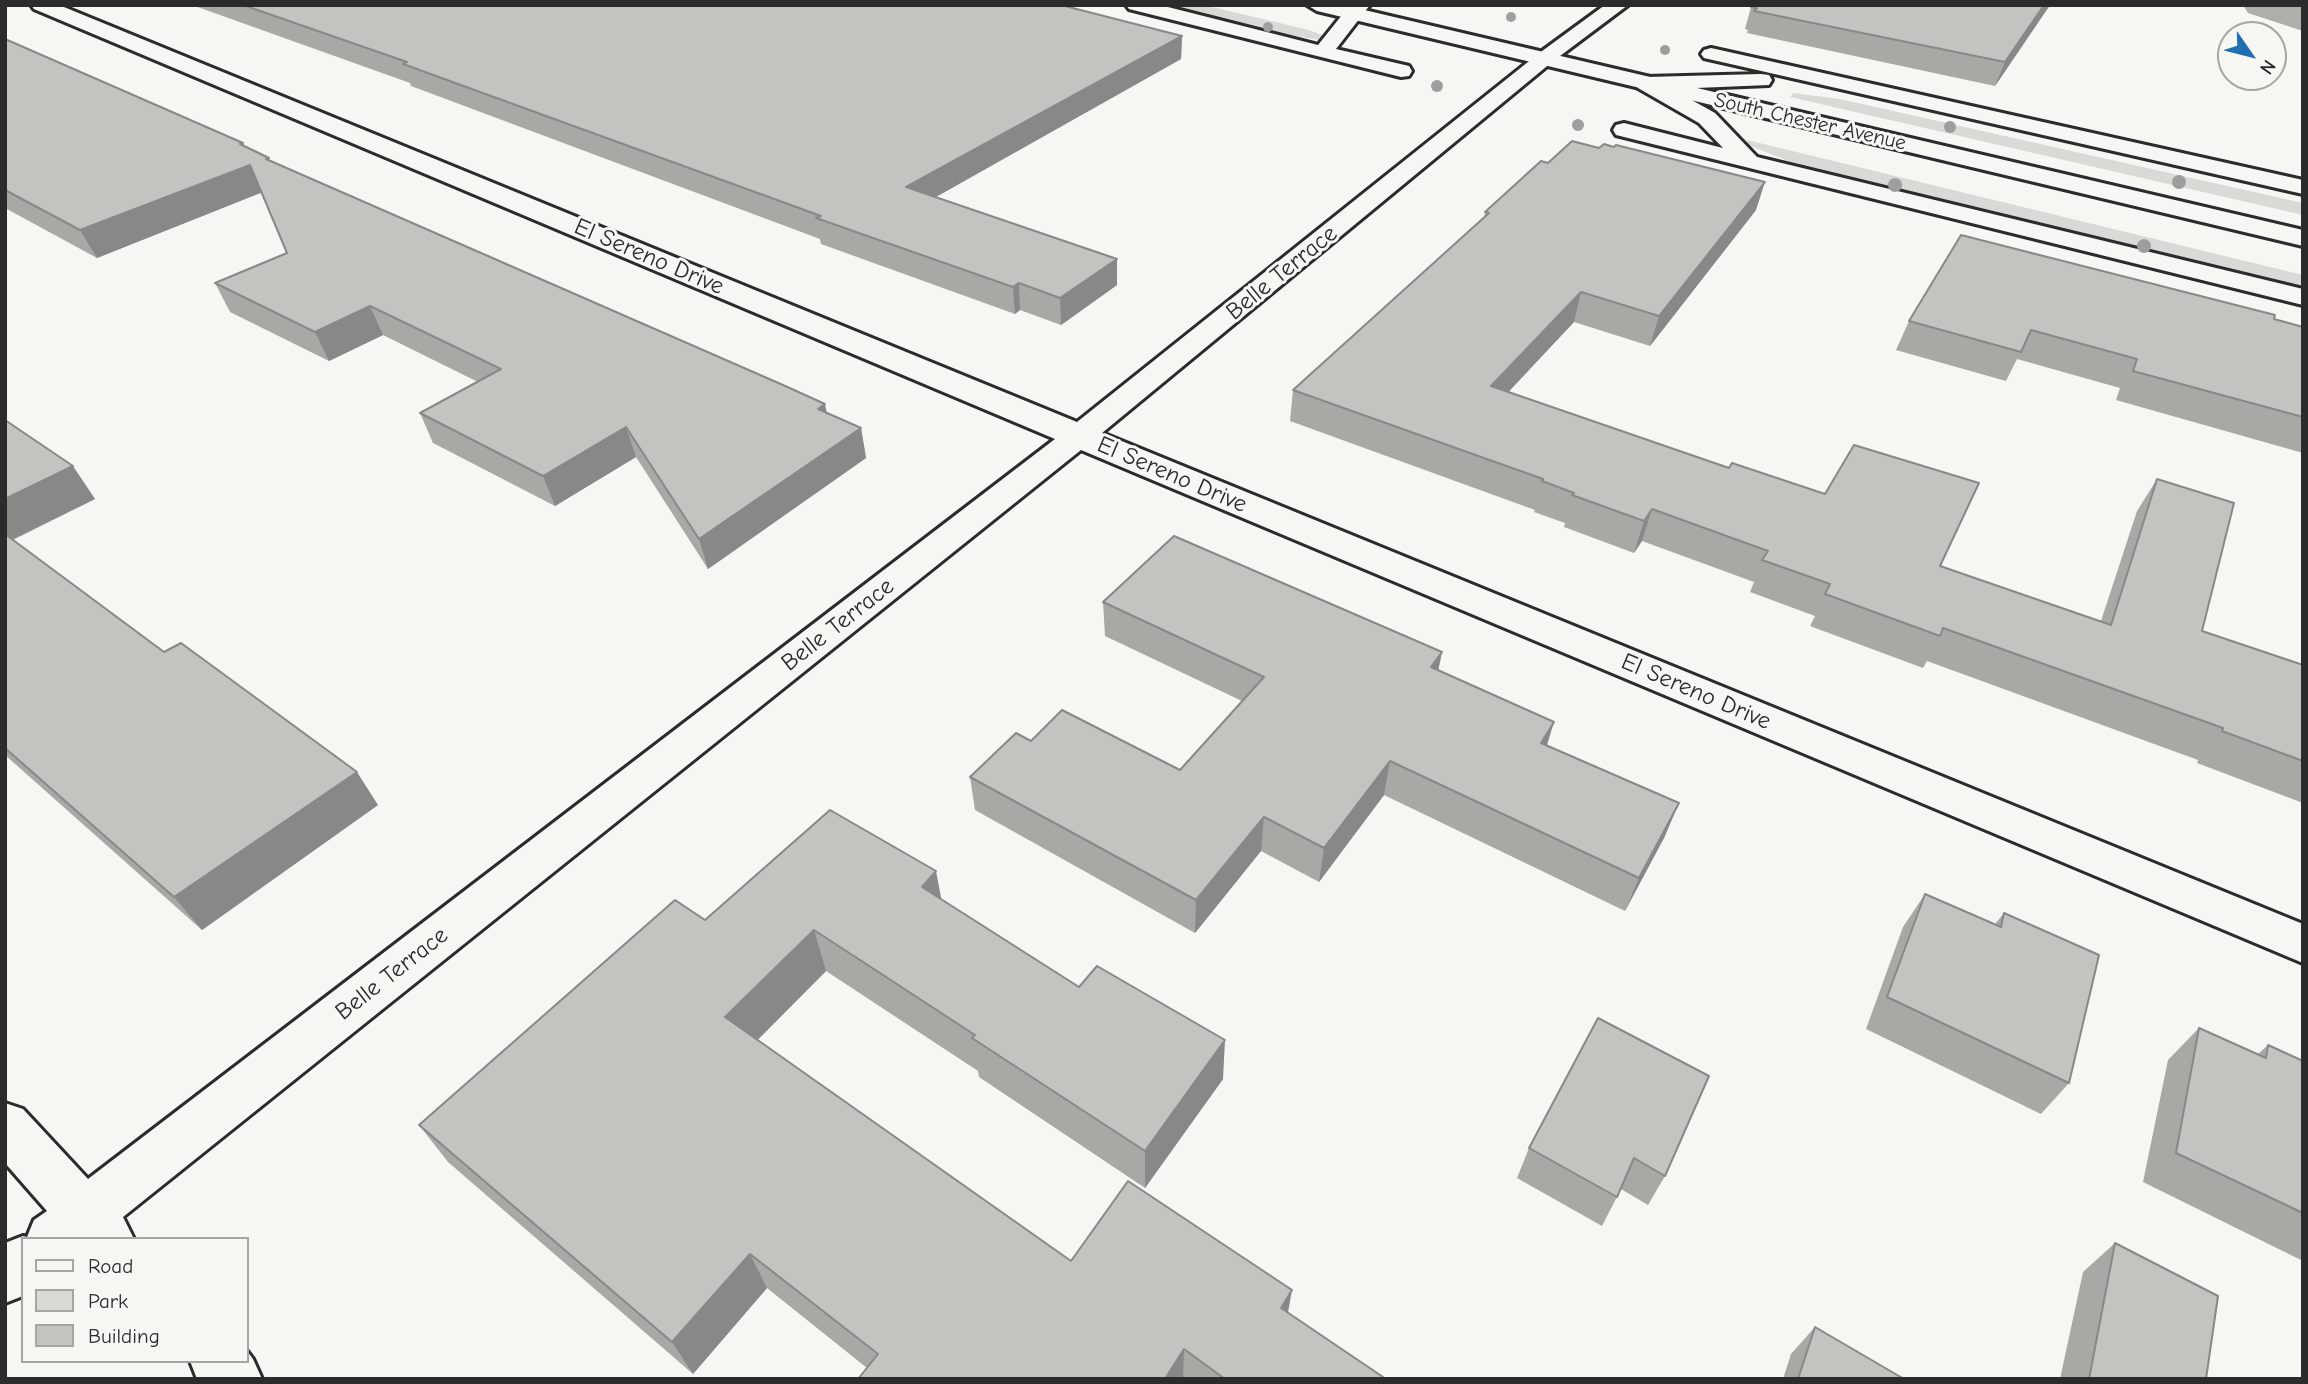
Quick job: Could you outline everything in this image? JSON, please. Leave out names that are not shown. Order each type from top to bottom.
[{"type":"street","name":"El Sereno Drive","points":[[41,5],[2303,944]]},
{"type":"street","points":[[1136,5],[1401,71]]},
{"type":"street","name":"South Chester Avenue","points":[[1317,5],[1356,9],[1646,83],[2303,238]]},
{"type":"street","name":"Belle Terrace","points":[[82,1231],[1080,436],[1545,58],[1618,5]]},
{"type":"street","points":[[1323,52],[1356,9]]},
{"type":"street","points":[[1711,54],[2303,187]]},
{"type":"street","points":[[1646,83],[1815,78]]},
{"type":"street","points":[[1646,83],[1707,118],[1749,162]]},
{"type":"street","points":[[1623,130],[2303,297]]},
{"type":"street","points":[[5,1126],[82,1231]]},
{"type":"street","points":[[5,1276],[21,1264]]},
{"type":"street","points":[[220,1363],[233,1379]]},
{"type":"green space","points":[[1161,5],[1204,5],[1309,30],[1330,38],[1326,41],[1259,30]]},
{"type":"green space","points":[[1793,93],[1840,99],[2303,203],[2303,215],[1790,97]]},
{"type":"green space","points":[[1747,140],[2303,275],[2303,290],[1803,167],[1746,144]]},
{"type":"building","points":[[243,5],[1061,5],[1182,36],[906,187],[1117,259],[1060,298],[1019,283],[1013,287],[816,218],[821,216],[403,64],[407,62]]},
{"type":"building","points":[[2044,5],[2005,62],[1754,11],[1757,8],[1751,7]]},
{"type":"building","points":[[5,39],[243,143],[240,144],[269,158],[266,159],[825,404],[818,409],[861,428],[699,539],[626,427],[543,476],[420,413],[501,369],[370,306],[315,332],[215,283],[287,253],[250,165],[80,230],[5,190]]},
{"type":"building","points":[[1572,141],[1599,148],[1604,144],[1614,147],[1616,145],[1765,182],[1659,316],[1581,292],[1491,386],[1729,468],[1732,463],[1825,494],[1854,445],[1979,483],[1940,566],[2111,625],[2157,479],[2234,503],[2202,631],[2303,665],[2303,761],[2222,731],[2223,728],[1943,628],[1940,636],[1825,594],[1830,584],[1762,560],[1768,551],[1652,509],[1644,521],[1572,495],[1574,493],[1542,481],[1543,479],[1293,390],[1489,213],[1485,212],[1541,161],[1548,163]]},
{"type":"building","points":[[1961,235],[2275,315],[2274,319],[2303,327],[2303,417],[2133,371],[2137,359],[2031,330],[2021,352],[1909,321]]},
{"type":"building","points":[[5,420],[73,466],[5,499]]},
{"type":"building","points":[[5,534],[164,652],[181,643],[357,772],[174,897],[5,748]]},
{"type":"building","points":[[1174,536],[1442,652],[1431,667],[1554,722],[1541,743],[1679,803],[1639,878],[1390,761],[1324,848],[1264,817],[1196,900],[970,777],[1016,733],[1031,741],[1062,710],[1180,770],[1264,677],[1103,602]]},
{"type":"building","points":[[830,810],[936,871],[922,887],[1079,987],[1097,966],[1225,1040],[1145,1151],[814,930],[725,1017],[1071,1261],[1128,1181],[1292,1290],[1281,1308],[1386,1379],[1225,1379],[1184,1349],[1165,1379],[858,1379],[878,1354],[750,1254],[672,1342],[419,1125],[675,900],[705,920]]},
{"type":"building","points":[[1925,894],[2001,927],[2004,913],[2099,955],[2069,1083],[1887,997]]},
{"type":"building","points":[[1598,1018],[1709,1076],[1665,1176],[1634,1158],[1617,1197],[1529,1148]]},
{"type":"building","points":[[2199,1028],[2266,1058],[2268,1045],[2303,1061],[2303,1213],[2176,1153]]},
{"type":"building","points":[[2115,1243],[2218,1296],[2206,1379],[2089,1379]]},
{"type":"building","points":[[1815,1327],[1904,1379],[1798,1379]]},
{"type":"waterway","points":[[2262,5],[2303,19]]}]
